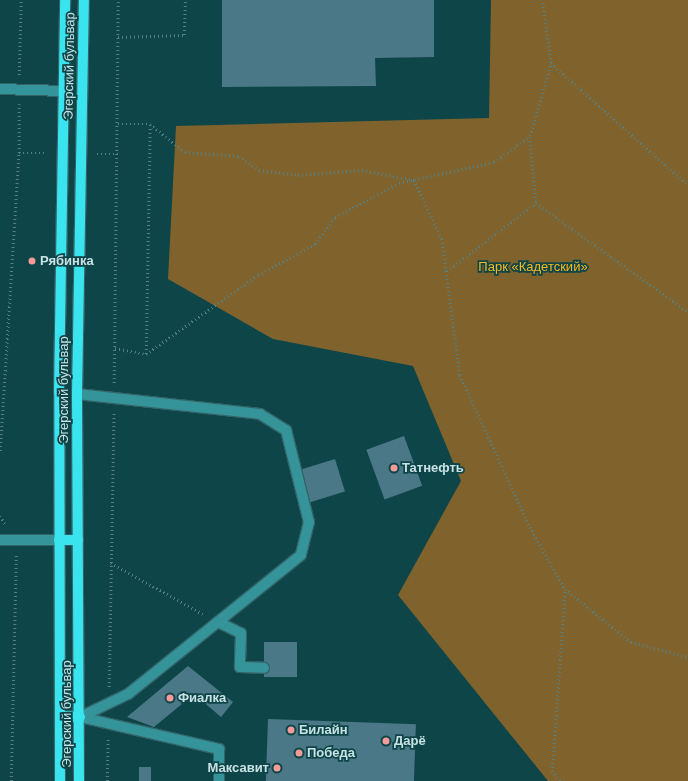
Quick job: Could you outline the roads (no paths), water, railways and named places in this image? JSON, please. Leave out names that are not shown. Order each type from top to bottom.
[{"type":"main road","name":"Эгерский бульвар","points":[[60,781],[59,540],[65,0]]},
{"type":"main road","name":"Эгерский бульвар","points":[[79,781],[80,717],[76,394],[84,0]]},
{"type":"main road","points":[[64,91],[82,91]]},
{"type":"main road","points":[[59,540],[78,540]]},
{"type":"main road","points":[[60,716],[80,717]]},
{"type":"lane","points":[[0,89],[64,91]]},
{"type":"lane","points":[[76,394],[260,414],[286,430],[309,522],[301,555],[128,694],[80,717]]},
{"type":"lane","points":[[0,540],[59,540]]},
{"type":"lane","points":[[218,622],[241,633],[240,667],[264,668]]},
{"type":"lane","points":[[80,717],[219,749],[219,781]]},
{"type":"place","name":"Рябинка","points":[[32,261]]},
{"type":"place","name":"Татнефть","points":[[394,468]]},
{"type":"place","name":"Фиалка","points":[[170,698]]},
{"type":"place","name":"Билайн","points":[[291,730]]},
{"type":"place","name":"Дарё","points":[[386,741]]},
{"type":"place","name":"Победа","points":[[299,753]]},
{"type":"place","name":"Максавит","points":[[277,768]]},
{"type":"park label","name":"Парк «Кадетский»","points":[[533,267]]}]
